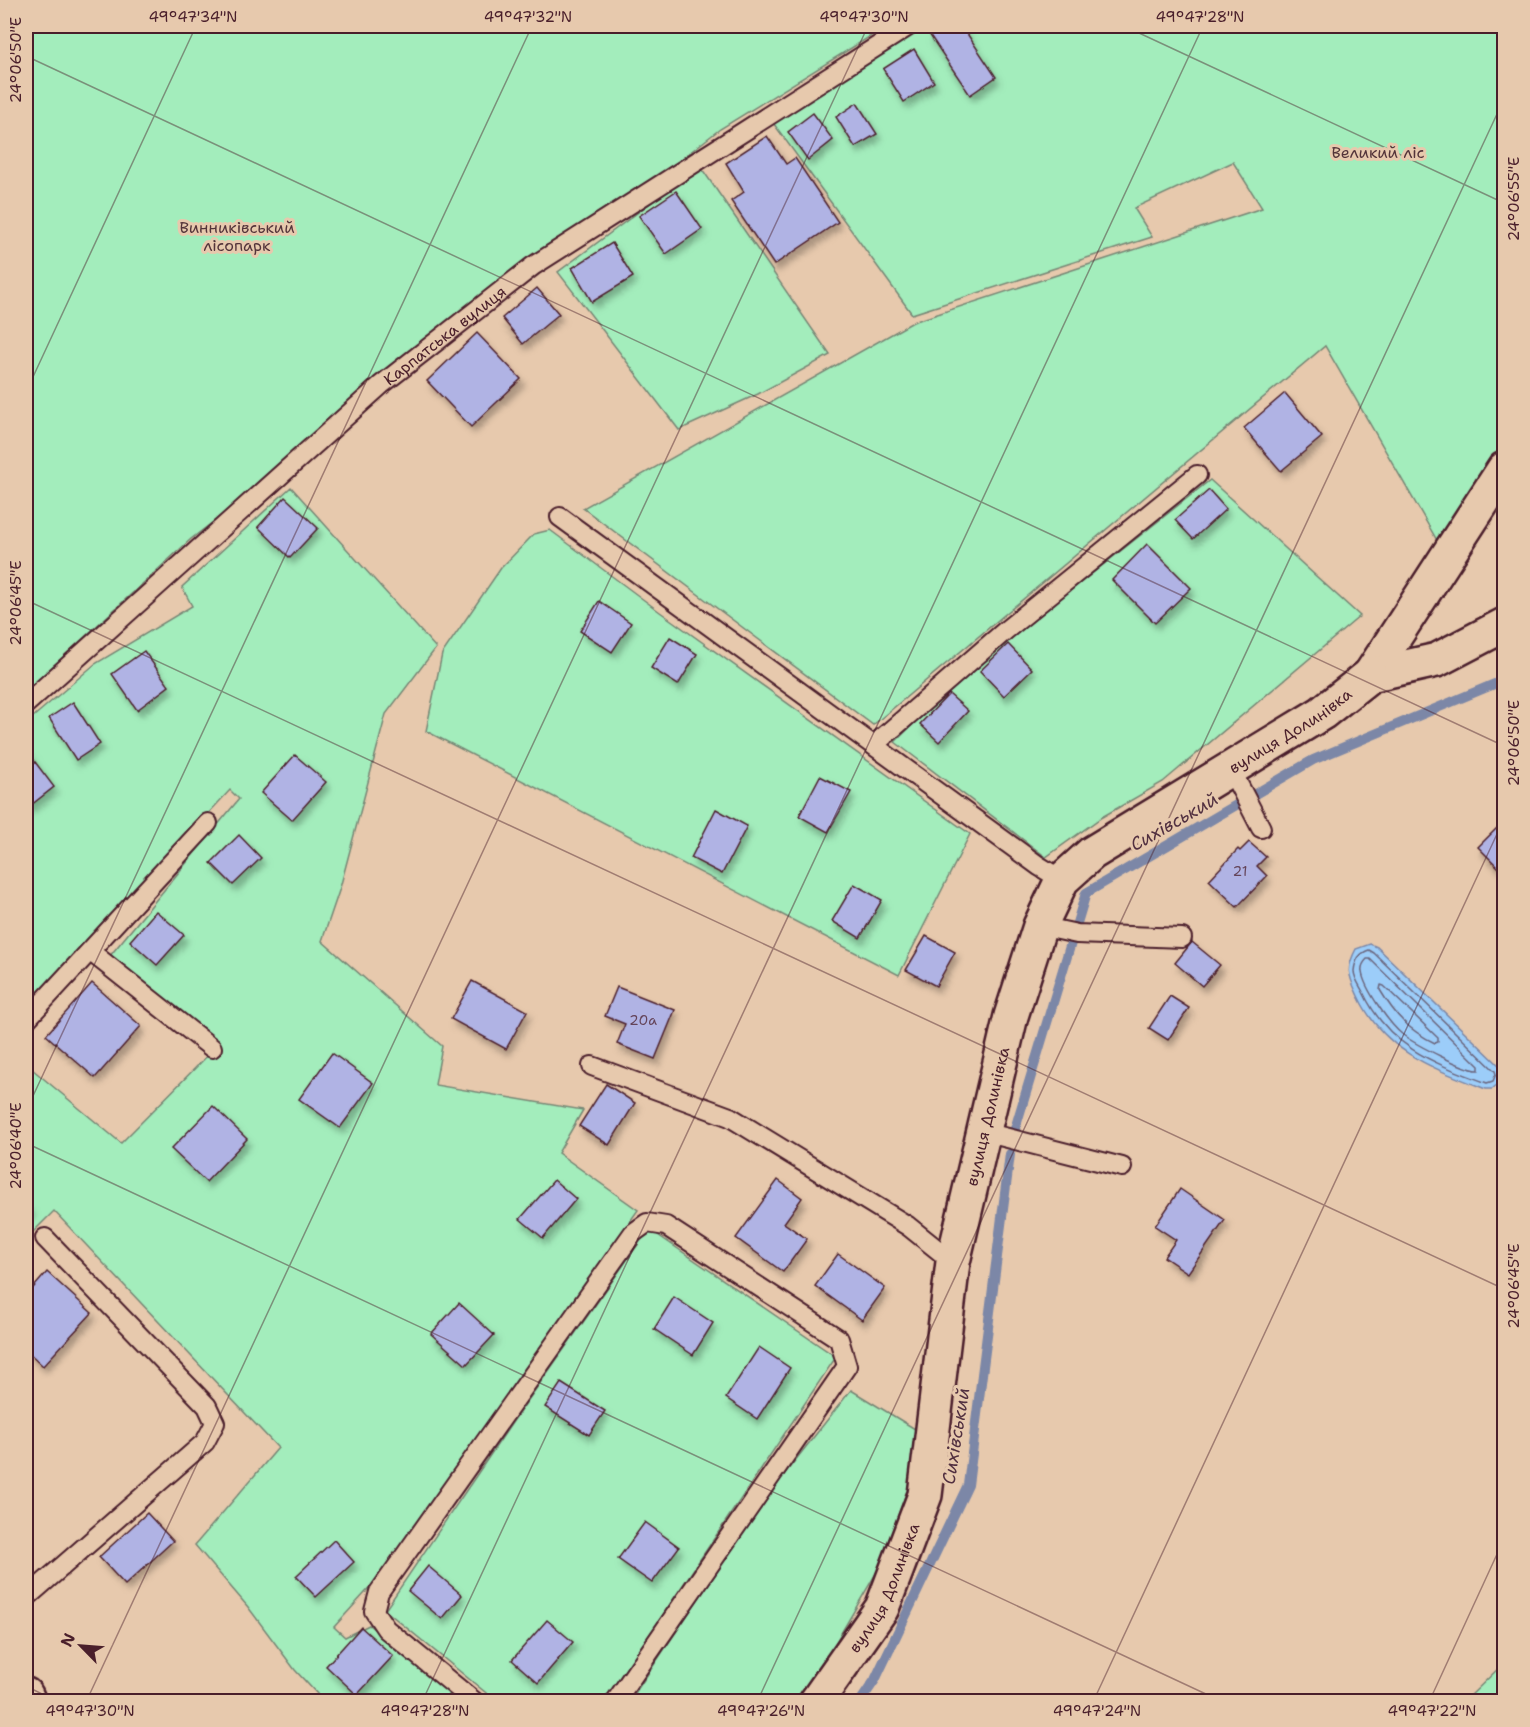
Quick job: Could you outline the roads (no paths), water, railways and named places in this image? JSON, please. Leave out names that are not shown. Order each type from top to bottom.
[{"type":"street","name":"вулиця Долинівка","points":[[816,1701],[882,1608],[926,1495],[952,1262],[1011,1016],[1062,931],[1062,880],[1092,853],[1241,789],[1322,713],[1370,675],[1504,469]]},
{"type":"street","name":"вулиця Долинівка","points":[[1370,675],[1437,660],[1504,626]]},
{"type":"street","points":[[26,1695],[28,1701]]},
{"type":"lane","name":"Карпатська вулиця","points":[[26,704],[381,385],[533,266],[909,26]]},
{"type":"lane","points":[[875,744],[1006,630],[1197,475]]},
{"type":"lane","points":[[560,517],[875,744],[1039,866],[1062,880]]},
{"type":"lane","points":[[1241,789],[1261,828]]},
{"type":"lane","points":[[26,1020],[208,823]]},
{"type":"lane","points":[[1062,931],[1182,938]]},
{"type":"lane","points":[[91,952],[212,1048]]},
{"type":"lane","points":[[592,1066],[730,1117],[908,1226],[952,1262]]},
{"type":"lane","points":[[984,1132],[1122,1167]]},
{"type":"lane","points":[[475,1701],[386,1629],[374,1611],[379,1592],[633,1233],[647,1223],[666,1226],[839,1339],[847,1366],[615,1701]]},
{"type":"lane","points":[[26,1598],[205,1442],[215,1423],[207,1406],[45,1238]]},
{"type":"water","points":[[1370,944],[1377,947],[1503,1069],[1498,1084],[1492,1089],[1486,1089],[1429,1065],[1411,1056],[1381,1031],[1358,996],[1349,968],[1356,949]]},
{"type":"waterway","name":"Сихівський","points":[[1015,1129],[1086,893],[1313,760],[1504,680]]},
{"type":"waterway","name":"Сихівський","points":[[860,1702],[875,1680],[968,1485],[1010,1154]]},
{"type":"park label","name":"Великий ліс","points":[[1378,152]]},
{"type":"park label","name":"Винниківський лісопарк","points":[[237,236]]}]
